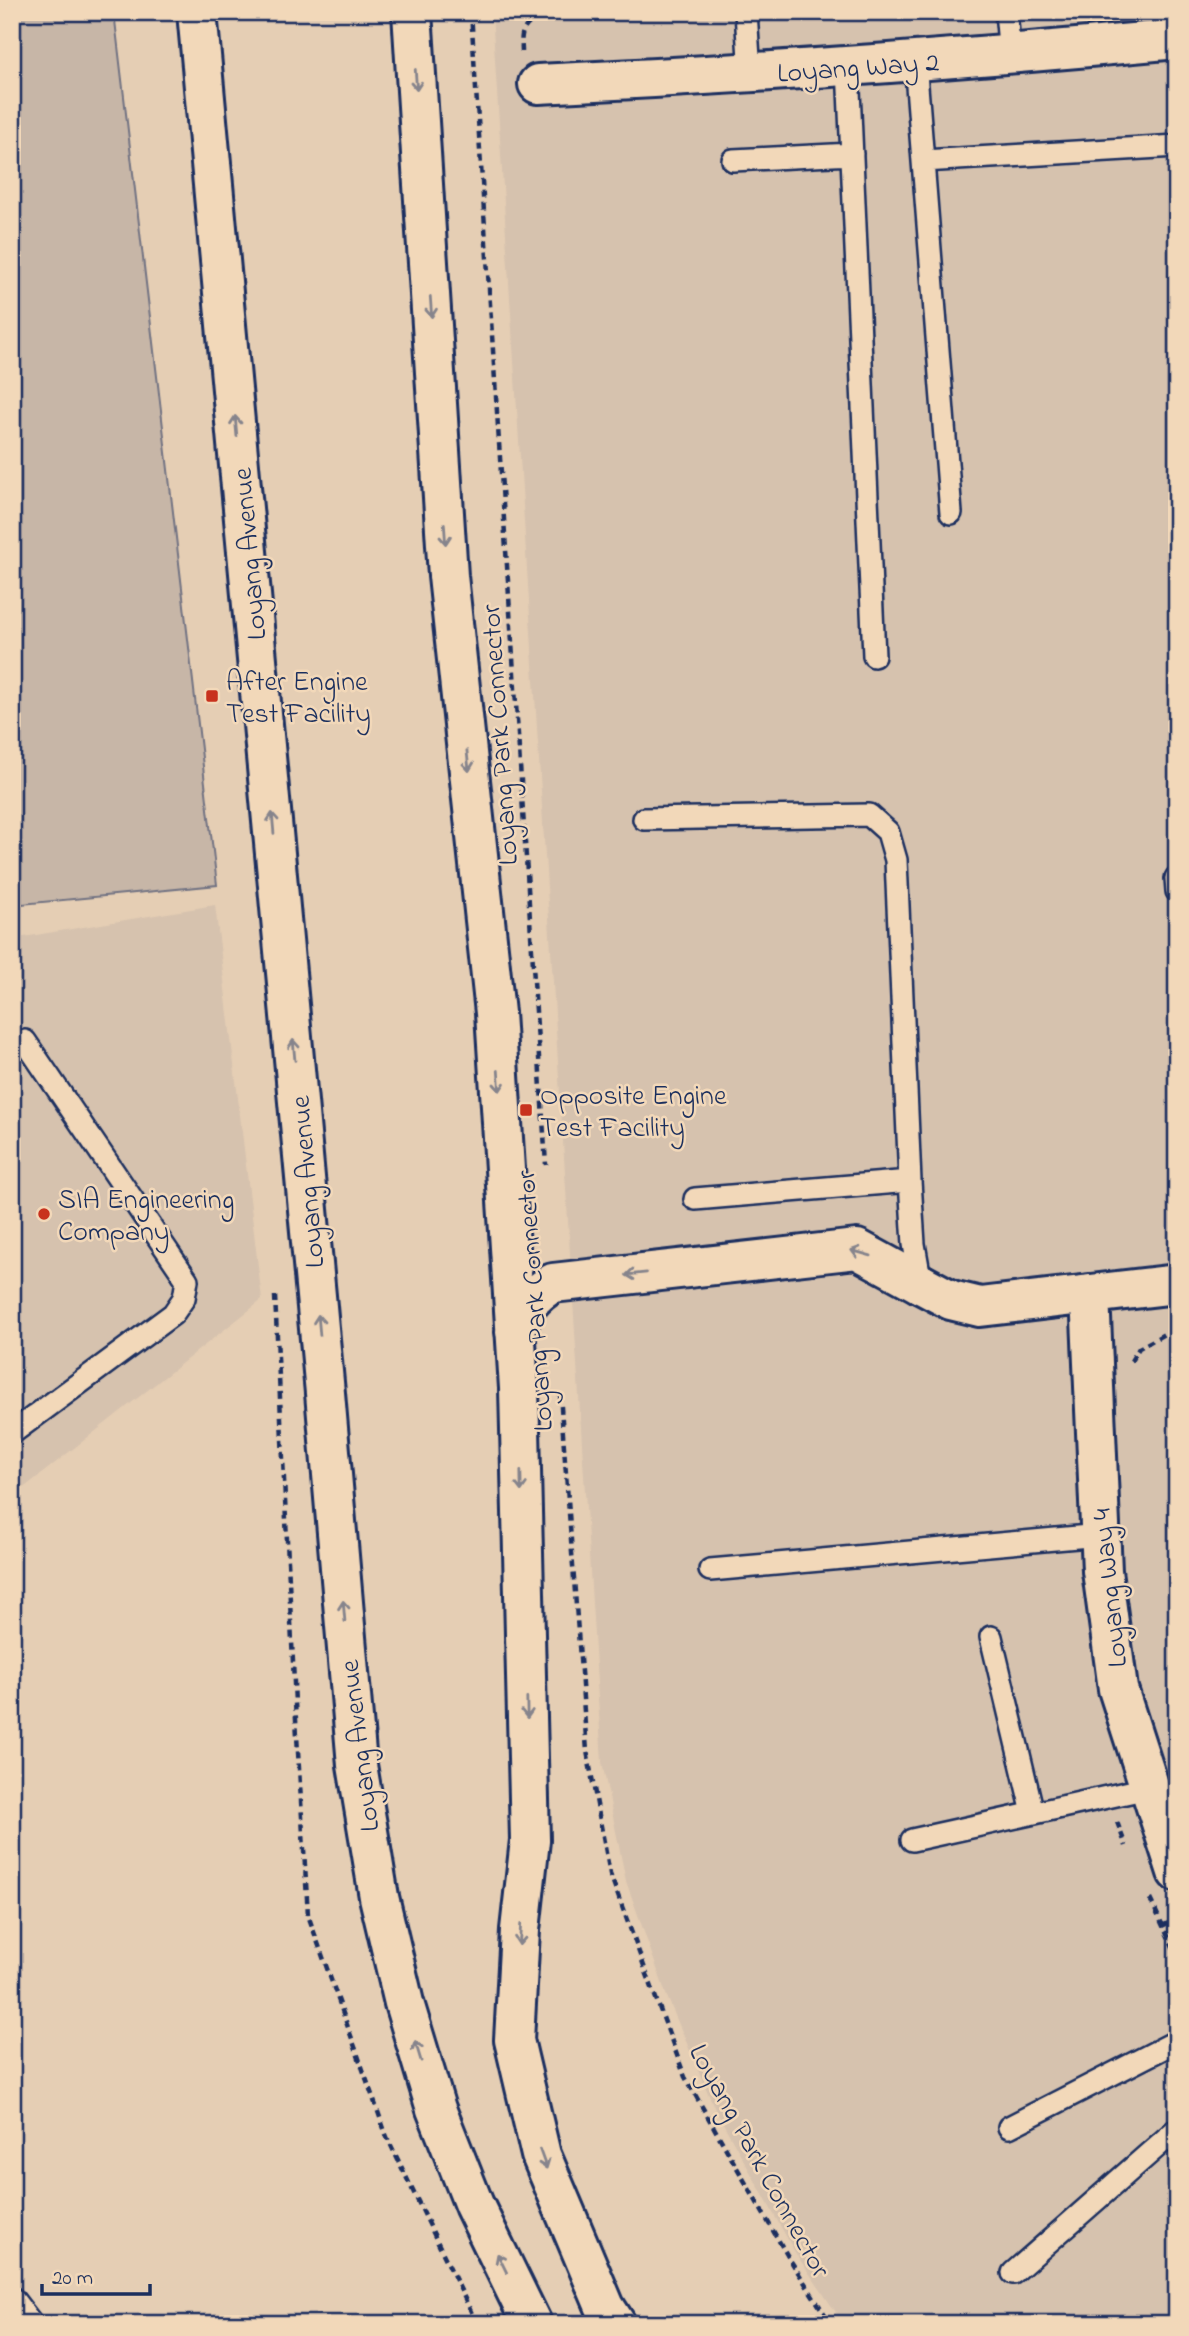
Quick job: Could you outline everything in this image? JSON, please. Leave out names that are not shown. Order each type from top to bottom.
[{"type":"main road","name":"Loyang Avenue","points":[[197,12],[322,1354],[357,1765],[379,1897],[404,2003],[436,2109],[474,2205],[532,2324]]},
{"type":"main road","points":[[412,12],[448,576],[495,1013],[519,1388],[530,1840],[520,1930],[514,2040],[541,2155],[605,2307],[616,2324]]},
{"type":"main road","name":"Loyang Way 2","points":[[538,84],[750,74],[1010,55],[1177,39]]},
{"type":"main road","points":[[515,1332],[525,1306],[540,1290],[553,1283],[857,1249],[951,1300],[980,1307],[1177,1284]]},
{"type":"main road","name":"Loyang Way 4","points":[[1090,1294],[1102,1571],[1118,1689],[1177,1872]]},
{"type":"lane","points":[[746,12],[750,74]]},
{"type":"lane","points":[[1006,12],[1010,55]]},
{"type":"lane","points":[[915,61],[951,513]]},
{"type":"lane","points":[[848,67],[874,656]]},
{"type":"lane","points":[[923,161],[1177,146]]},
{"type":"lane","points":[[733,160],[852,154]]},
{"type":"lane","points":[[644,819],[869,814],[888,832],[896,860],[910,1181],[914,1244],[921,1284]]},
{"type":"lane","points":[[12,1433],[173,1314],[184,1298],[187,1280],[25,1041]]},
{"type":"lane","points":[[695,1199],[910,1181]]},
{"type":"lane","points":[[710,1570],[1100,1535]]},
{"type":"lane","points":[[991,1637],[1033,1813]]},
{"type":"lane","points":[[912,1840],[1148,1788]]},
{"type":"lane","points":[[1009,2127],[1177,2041]]},
{"type":"lane","points":[[1013,2273],[1177,2129]]},
{"type":"lane","points":[[12,2298],[32,2324]]},
{"type":"path","name":"Loyang Park Connector","points":[[471,12],[547,1174]]},
{"type":"path","points":[[522,33],[531,21],[546,15],[608,12]]},
{"type":"path","name":"Loyang Park Connector","points":[[560,1392],[587,1751],[610,1874],[685,2077],[787,2255],[831,2324]]},
{"type":"path","points":[[1162,1926],[1177,1919]]},
{"type":"shaded area","points":[[12,12],[114,12],[217,885],[12,905]]},
{"type":"shaded area","points":[[492,12],[1177,12],[1177,2324],[844,2324],[796,2254],[714,2107],[666,1994],[626,1881],[602,1762]]},
{"type":"shaded area","points":[[215,905],[262,1300],[12,1497],[12,939]]},
{"type":"place","name":"After Engine Test Facility","points":[[212,696]]},
{"type":"place","name":"Opposite Engine Test Facility","points":[[526,1110]]},
{"type":"place","name":"SIA Engineering Company","points":[[44,1214]]}]
